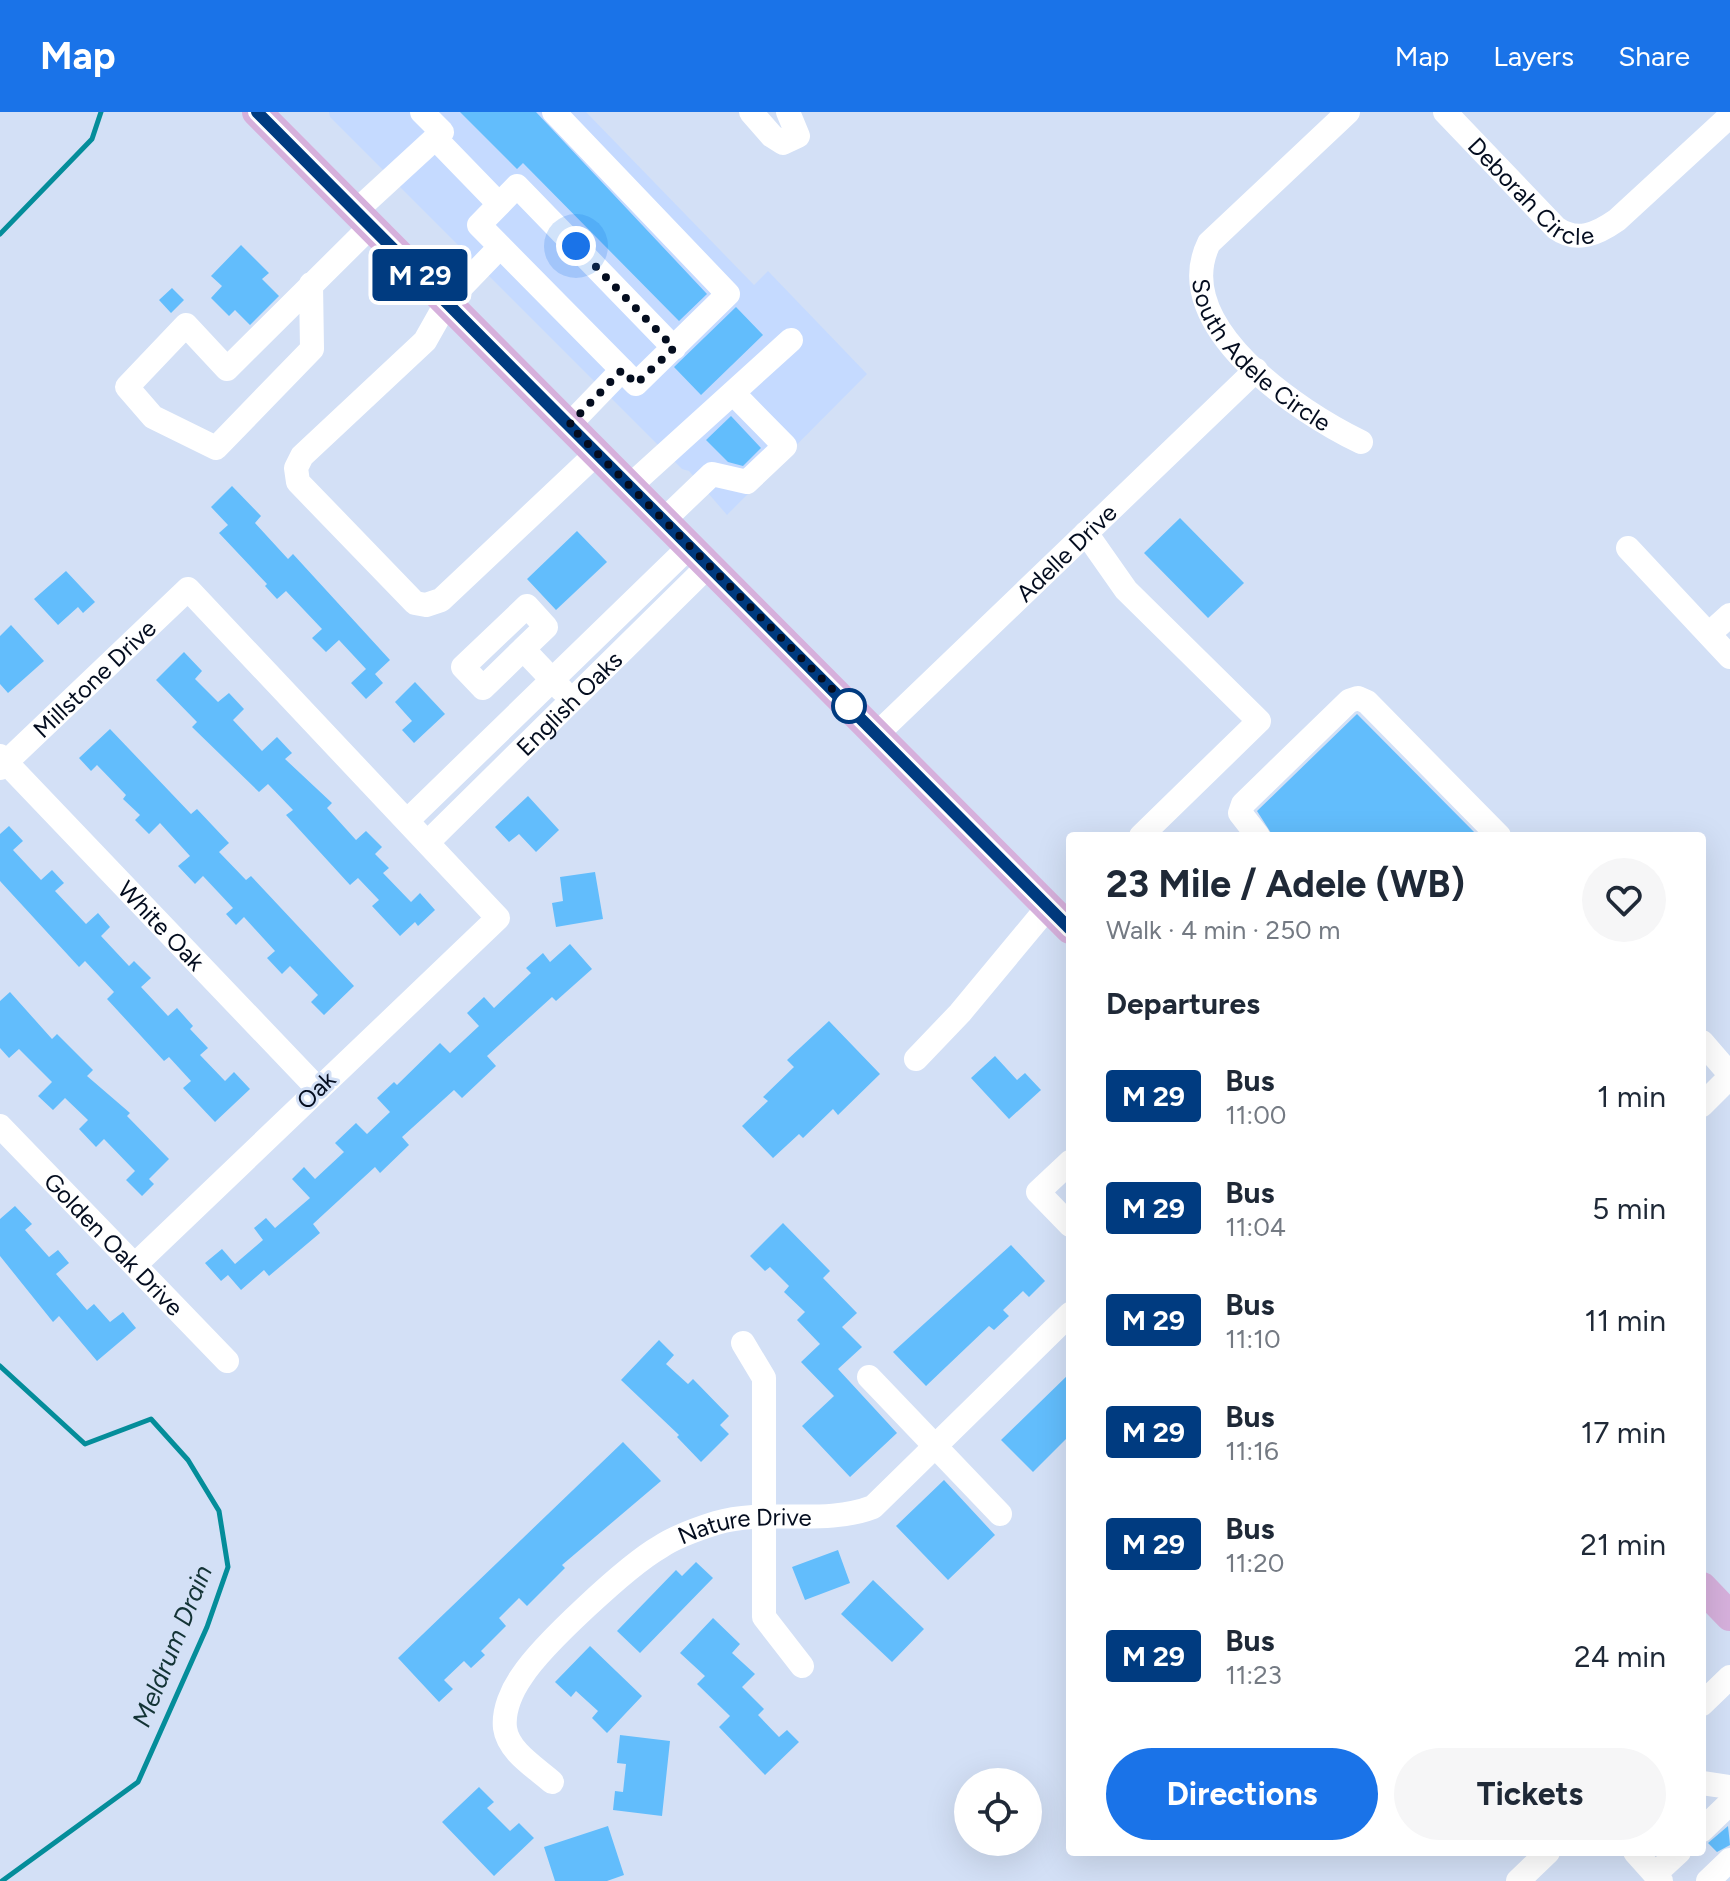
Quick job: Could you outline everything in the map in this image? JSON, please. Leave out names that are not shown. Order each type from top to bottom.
[{"type":"main road","points":[[257,112],[877,734],[1062,914]]},
{"type":"main road","points":[[1706,1591],[1730,1616]]},
{"type":"street","points":[[311,284],[312,349],[216,448],[153,417],[127,387],[186,325],[227,369],[311,284],[363,218],[442,132],[422,112]]},
{"type":"street","points":[[554,112],[728,294],[674,348],[636,384],[479,225],[517,186],[674,348]]},
{"type":"street","points":[[751,112],[772,136],[783,143],[798,136],[788,112]]},
{"type":"street","name":"South Adele Circle","points":[[1348,112],[1209,243],[1200,261],[1203,292],[1217,326],[1256,370],[1311,416],[1361,442]]},
{"type":"street","name":"Deborah Circle","points":[[1445,112],[1556,228],[1577,237],[1604,230],[1617,220],[1730,116]]},
{"type":"street","points":[[436,139],[499,204]]},
{"type":"street","points":[[500,247],[447,302],[425,341],[302,456],[296,468],[298,482],[415,603],[426,605],[441,600],[597,453]]},
{"type":"street","points":[[630,486],[791,340]]},
{"type":"street","points":[[569,425],[622,370]]},
{"type":"street","name":"Adelle Drive","points":[[877,734],[1256,370]]},
{"type":"street","points":[[664,520],[712,474],[747,482],[785,446],[734,394]]},
{"type":"street","points":[[1086,533],[1126,590],[1259,721],[1145,832]]},
{"type":"street","points":[[1628,548],[1730,657]]},
{"type":"street","name":"English Oaks","points":[[408,820],[552,680],[699,556]]},
{"type":"street","name":"English Oaks","points":[[428,842],[572,699],[699,556]]},
{"type":"street","name":"Millstone Drive","points":[[2,762],[188,589],[408,820]]},
{"type":"street","points":[[1709,634],[1730,615]]},
{"type":"street","points":[[523,649],[572,699]]},
{"type":"street","points":[[1255,832],[1240,813],[1243,804],[1349,701],[1358,698],[1367,702],[1495,832]]},
{"type":"street","name":"White Oak","points":[[2,762],[318,1089]]},
{"type":"street","points":[[408,820],[428,842]]},
{"type":"street","name":"Oak","points":[[136,1264],[498,918],[428,842]]},
{"type":"street","points":[[916,1059],[1062,914]]},
{"type":"street","points":[[1706,1047],[1729,1073],[1726,1081],[1706,1101]]},
{"type":"street","name":"Golden Oak Drive","points":[[0,1126],[227,1361]]},
{"type":"street","points":[[1066,1166],[1038,1192],[1066,1221]]},
{"type":"street","name":"Nature Drive","points":[[552,1782],[512,1746],[505,1729],[514,1690],[534,1660],[635,1564],[661,1546],[719,1522],[763,1514],[854,1515],[884,1498],[1066,1318]]},
{"type":"street","points":[[743,1343],[764,1378],[764,1617],[802,1666]]},
{"type":"street","points":[[869,1377],[1000,1514]]},
{"type":"street","points":[[1706,1700],[1730,1677]]},
{"type":"street","points":[[1706,1784],[1730,1787]]},
{"type":"street","points":[[1706,1826],[1730,1803]]},
{"type":"street","points":[[1518,1881],[1544,1856]]},
{"type":"street","points":[[1639,1856],[1658,1878],[1676,1856]]},
{"type":"street","points":[[1708,1881],[1730,1860]]},
{"type":"shaded area","points":[[329,112],[586,112],[754,285],[768,271],[867,374],[727,515],[689,471],[682,469],[330,117]]},
{"type":"building","points":[[460,112],[536,112],[707,294],[679,321],[523,163],[517,169]]},
{"type":"building","points":[[241,245],[269,273],[262,279],[279,296],[250,325],[235,310],[229,316],[211,298],[222,286],[211,276]]},
{"type":"building","points":[[172,288],[184,300],[171,313],[159,300]]},
{"type":"building","points":[[736,307],[763,335],[701,395],[674,367]]},
{"type":"building","points":[[731,416],[761,448],[743,466],[728,462],[706,440]]},
{"type":"building","points":[[232,486],[261,516],[255,523],[288,559],[293,554],[390,660],[375,674],[383,683],[366,699],[351,683],[366,669],[339,640],[326,652],[312,638],[322,629],[286,591],[277,599],[219,533],[228,525],[211,507]]},
{"type":"building","points":[[1180,518],[1244,583],[1208,618],[1144,553]]},
{"type":"building","points":[[577,531],[607,562],[556,610],[527,579]]},
{"type":"building","points":[[66,571],[95,602],[83,613],[78,607],[58,625],[34,599]]},
{"type":"building","points":[[11,625],[44,661],[8,693],[0,684],[0,636]]},
{"type":"building","points":[[184,652],[202,671],[195,679],[218,702],[229,693],[244,709],[233,720],[262,751],[277,737],[292,753],[285,759],[332,803],[327,808],[356,840],[366,831],[382,847],[375,854],[389,868],[383,873],[411,902],[420,893],[435,910],[418,926],[415,922],[400,936],[372,906],[379,900],[358,878],[350,885],[286,815],[293,810],[268,784],[259,792],[192,727],[197,722],[156,680]]},
{"type":"building","points":[[415,682],[445,714],[414,743],[402,730],[412,721],[395,702]]},
{"type":"building","points":[[1357,714],[1474,832],[1270,832],[1257,811]]},
{"type":"building","points":[[110,729],[191,814],[197,809],[229,843],[219,852],[246,880],[251,876],[354,986],[324,1015],[311,1002],[318,995],[290,966],[282,974],[267,958],[275,951],[244,917],[236,925],[226,914],[233,908],[203,876],[195,884],[178,866],[190,856],[160,823],[149,834],[135,820],[140,815],[123,799],[126,795],[97,765],[91,771],[79,758]]},
{"type":"building","points":[[528,796],[559,830],[536,852],[519,834],[509,842],[495,827]]},
{"type":"building","points":[[9,826],[23,841],[13,850],[41,880],[52,870],[64,883],[55,891],[86,924],[98,913],[110,927],[101,936],[129,966],[134,961],[151,978],[141,987],[168,1016],[177,1008],[193,1026],[190,1029],[208,1048],[200,1055],[225,1081],[234,1072],[250,1089],[215,1122],[183,1088],[191,1081],[169,1057],[164,1061],[107,999],[114,992],[85,961],[79,967],[0,881],[0,834]]},
{"type":"building","points":[[595,872],[603,919],[556,927],[552,903],[563,901],[560,877]]},
{"type":"building","points":[[570,944],[592,969],[556,1001],[552,997],[487,1056],[496,1066],[462,1098],[454,1090],[402,1137],[409,1145],[380,1173],[375,1167],[313,1224],[320,1233],[269,1276],[264,1270],[241,1290],[228,1275],[221,1281],[205,1263],[222,1249],[235,1264],[263,1240],[254,1228],[266,1218],[275,1228],[310,1198],[292,1179],[304,1167],[315,1179],[344,1152],[335,1143],[356,1123],[367,1134],[390,1112],[377,1098],[394,1082],[397,1085],[440,1043],[450,1053],[479,1026],[467,1013],[484,997],[494,1008],[531,973],[526,968],[543,953],[550,962]]},
{"type":"building","points":[[10,992],[52,1039],[57,1034],[93,1070],[87,1076],[130,1113],[127,1116],[169,1159],[149,1179],[154,1184],[142,1196],[126,1180],[135,1171],[104,1139],[96,1147],[79,1129],[88,1120],[65,1098],[53,1110],[38,1096],[52,1082],[19,1049],[9,1058],[0,1048],[0,1001]]},
{"type":"building","points":[[829,1021],[880,1074],[838,1115],[833,1109],[803,1138],[799,1134],[773,1158],[742,1126],[768,1101],[763,1097],[794,1067],[787,1060]]},
{"type":"building","points":[[995,1056],[1017,1080],[1025,1073],[1041,1090],[1009,1119],[971,1078]]},
{"type":"building","points":[[15,1206],[32,1224],[25,1230],[49,1257],[58,1250],[69,1263],[56,1274],[87,1310],[94,1304],[110,1322],[123,1312],[136,1328],[97,1361],[59,1316],[53,1322],[0,1256],[0,1219]]},
{"type":"building","points":[[783,1223],[830,1271],[823,1278],[857,1313],[842,1327],[862,1347],[838,1369],[897,1433],[850,1477],[802,1426],[834,1396],[801,1362],[820,1344],[797,1320],[805,1312],[784,1292],[789,1286],[770,1267],[765,1271],[750,1256]]},
{"type":"building","points":[[1011,1245],[1045,1281],[1029,1297],[1023,1291],[1003,1310],[1009,1316],[994,1330],[989,1326],[926,1386],[893,1352]]},
{"type":"building","points":[[659,1340],[674,1355],[666,1364],[688,1384],[693,1379],[729,1416],[720,1425],[729,1434],[701,1462],[677,1437],[679,1435],[621,1380]]},
{"type":"building","points":[[1066,1377],[1066,1439],[1033,1472],[1001,1440]]},
{"type":"building","points":[[623,1442],[661,1481],[562,1565],[565,1568],[527,1606],[519,1598],[499,1618],[506,1626],[481,1651],[485,1655],[471,1668],[464,1661],[444,1680],[453,1689],[439,1702],[398,1658]]},
{"type":"building","points":[[944,1480],[995,1535],[948,1580],[896,1526]]},
{"type":"building","points":[[838,1550],[850,1583],[805,1600],[792,1567]]},
{"type":"building","points":[[696,1562],[713,1578],[640,1653],[617,1631],[676,1570],[682,1576]]},
{"type":"building","points":[[873,1580],[924,1629],[892,1662],[841,1614]]},
{"type":"building","points":[[713,1618],[740,1644],[732,1653],[755,1674],[742,1687],[764,1709],[758,1715],[779,1737],[787,1730],[799,1742],[765,1775],[719,1727],[730,1716],[697,1684],[705,1676],[680,1653]]},
{"type":"building","points":[[590,1646],[642,1696],[607,1733],[592,1718],[598,1711],[576,1691],[571,1697],[555,1682]]},
{"type":"building","points":[[620,1735],[670,1741],[662,1816],[613,1810],[615,1791],[623,1792],[626,1764],[617,1763]]},
{"type":"building","points":[[479,1787],[494,1802],[487,1808],[510,1831],[519,1823],[534,1838],[494,1876],[442,1822]]},
{"type":"building","points":[[608,1826],[624,1875],[607,1881],[555,1881],[544,1847]]},
{"type":"building","points":[[1728,1826],[1730,1845],[1717,1852],[1708,1843]]},
{"type":"waterway","name":"Meldrum Drain","points":[[0,234],[92,139],[101,112]]},
{"type":"waterway","name":"Meldrum Drain","points":[[0,1366],[85,1444],[151,1419],[188,1460],[219,1511],[228,1567],[207,1627],[138,1782],[2,1881]]},
{"type":"bus line","points":[[257,112],[1066,925]]},
{"type":"route","points":[[576,246],[674,348],[636,384],[622,370],[569,425],[849,706]]}]
